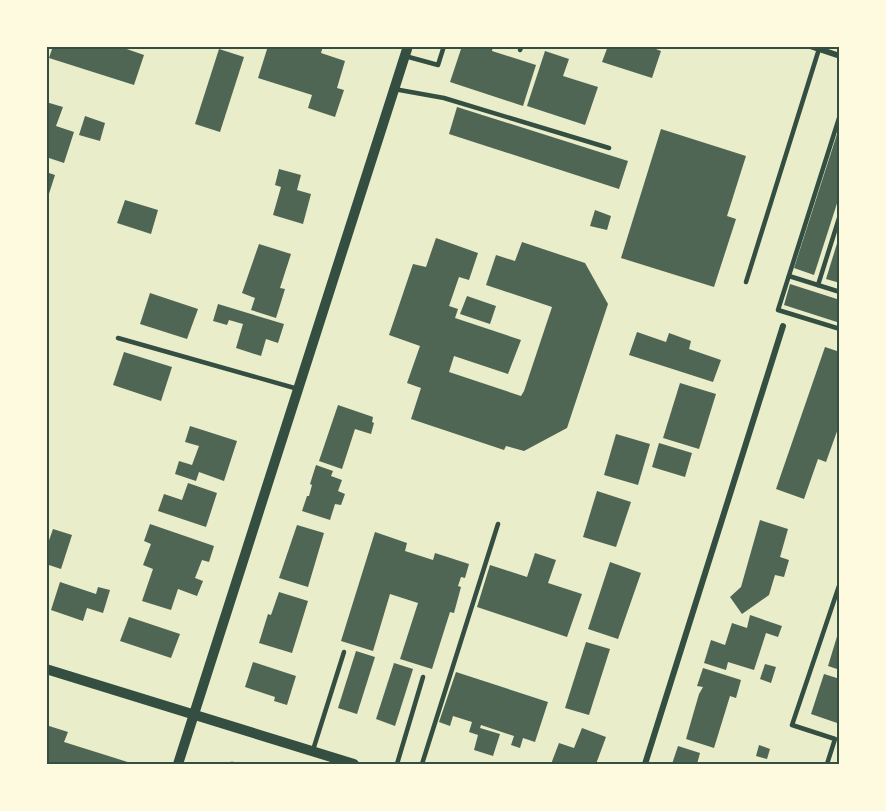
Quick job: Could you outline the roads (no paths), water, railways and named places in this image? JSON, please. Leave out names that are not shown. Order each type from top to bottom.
[{"type":"street","points":[[810,46],[840,56]]},
{"type":"street","points":[[178,765],[406,51]]},
{"type":"street","points":[[645,765],[783,326]]},
{"type":"street","points":[[46,669],[354,765]]},
{"type":"lane","points":[[406,51],[438,65],[444,46]]},
{"type":"lane","points":[[746,282],[819,50]]},
{"type":"lane","points":[[394,89],[444,98],[609,148]]},
{"type":"lane","points":[[839,118],[778,310],[840,329]]},
{"type":"lane","points":[[818,285],[840,216]]},
{"type":"lane","points":[[789,276],[840,292]]},
{"type":"lane","points":[[118,338],[298,389]]},
{"type":"lane","points":[[422,765],[498,524]]},
{"type":"lane","points":[[827,765],[835,739],[792,725],[840,583]]},
{"type":"lane","points":[[312,752],[344,652]]},
{"type":"lane","points":[[397,765],[423,677]]}]
